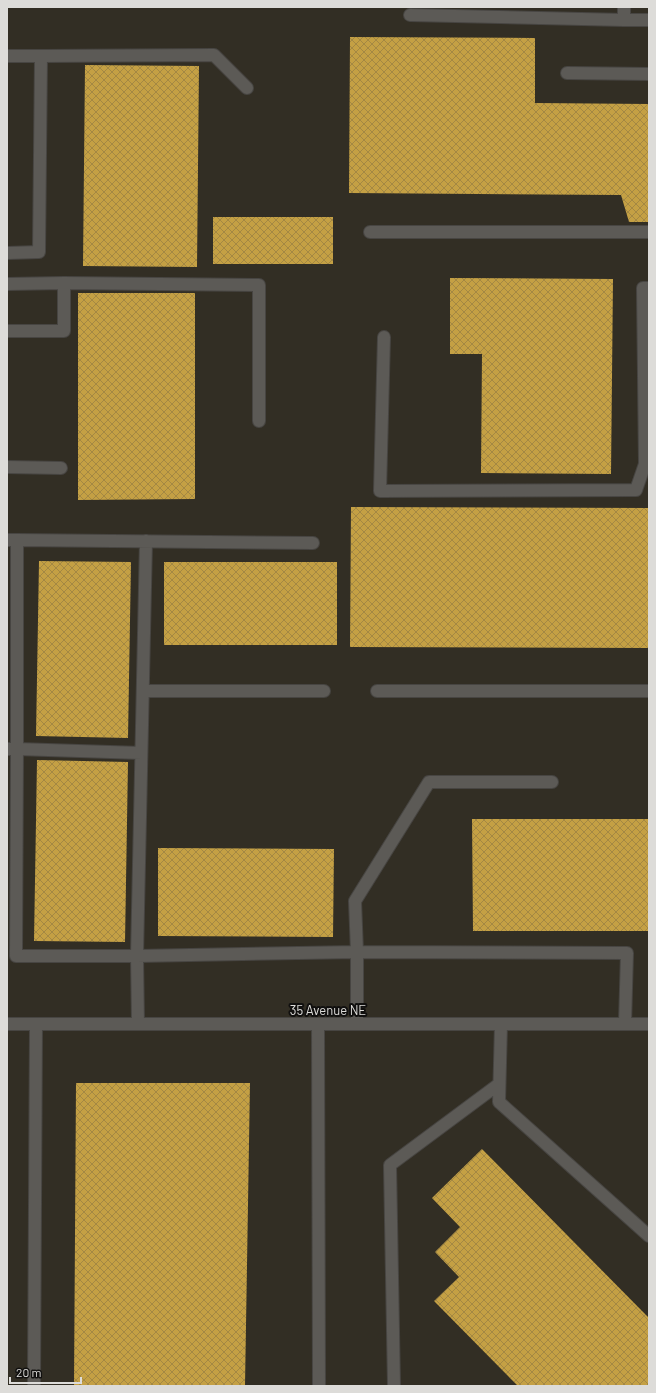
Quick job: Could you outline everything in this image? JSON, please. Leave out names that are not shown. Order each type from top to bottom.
[{"type":"street","points":[[624,7],[624,20]]},
{"type":"street","points":[[410,15],[649,20]]},
{"type":"street","points":[[7,56],[214,55],[247,88]]},
{"type":"street","points":[[7,253],[39,252],[41,56]]},
{"type":"street","points":[[567,72],[649,74]]},
{"type":"street","points":[[370,232],[649,232]]},
{"type":"street","points":[[7,331],[64,331],[64,283]]},
{"type":"street","points":[[7,284],[259,284],[259,422]]},
{"type":"street","points":[[384,337],[380,491],[636,490],[647,464],[643,288],[649,288]]},
{"type":"street","points":[[7,467],[61,468]]},
{"type":"street","points":[[314,542],[12,540],[12,749],[16,956],[137,956],[357,952],[627,953],[626,1024]]},
{"type":"street","points":[[138,1024],[137,956],[146,541]]},
{"type":"street","points":[[143,691],[324,691]]},
{"type":"street","points":[[377,691],[649,691]]},
{"type":"street","points":[[12,749],[141,752]]},
{"type":"street","points":[[357,1024],[356,901],[429,782],[552,782]]},
{"type":"street","name":"35 Avenue NE","points":[[7,1024],[649,1024]]},
{"type":"street","points":[[34,1386],[36,1024]]},
{"type":"street","points":[[318,1024],[319,1386]]},
{"type":"street","points":[[501,1024],[499,1102],[649,1236]]},
{"type":"street","points":[[394,1386],[390,1165],[500,1084]]},
{"type":"shaded area","points":[[7,7],[649,7],[649,1386],[7,1386]]},
{"type":"building","points":[[350,37],[535,38],[535,103],[649,104],[649,222],[629,222],[621,195],[349,193]]},
{"type":"building","points":[[85,65],[199,66],[197,267],[83,266]]},
{"type":"building","points":[[213,217],[333,217],[333,264],[213,264]]},
{"type":"building","points":[[450,278],[613,279],[611,474],[481,473],[482,354],[450,354]]},
{"type":"building","points":[[78,293],[195,293],[195,499],[78,500]]},
{"type":"building","points":[[351,507],[649,508],[649,648],[350,647]]},
{"type":"building","points":[[39,561],[131,562],[128,738],[36,736]]},
{"type":"building","points":[[164,562],[337,562],[337,645],[164,645]]},
{"type":"building","points":[[37,760],[128,762],[125,942],[34,941]]},
{"type":"building","points":[[472,819],[649,819],[649,931],[473,931]]},
{"type":"building","points":[[158,848],[334,849],[333,937],[158,936]]},
{"type":"building","points":[[76,1083],[250,1083],[245,1386],[74,1386]]},
{"type":"building","points":[[482,1149],[649,1318],[649,1386],[518,1386],[434,1301],[459,1277],[435,1252],[460,1227],[432,1198]]}]
